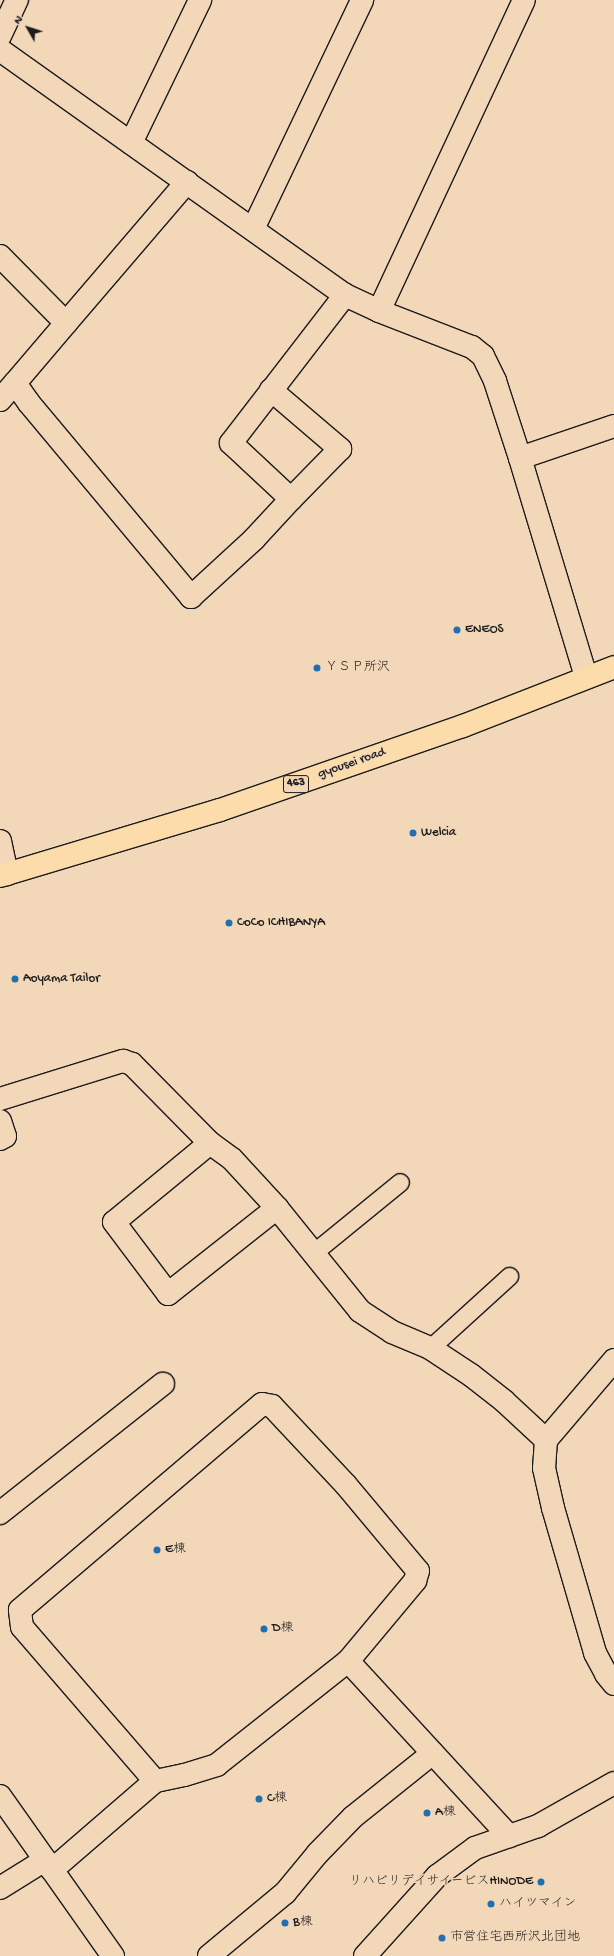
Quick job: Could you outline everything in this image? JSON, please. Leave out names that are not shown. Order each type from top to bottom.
[{"type":"highway","name":"463","points":[[586,677],[614,667]]},
{"type":"highway","name":"gyousei road","points":[[4,875],[227,808],[463,726],[586,677]]},
{"type":"street","points":[[0,36],[17,0]]},
{"type":"street","points":[[131,143],[200,0]]},
{"type":"street","points":[[253,230],[362,0]]},
{"type":"street","points":[[379,311],[524,0]]},
{"type":"street","points":[[0,50],[345,295],[379,311],[472,347],[483,356],[494,381],[520,458],[586,677]]},
{"type":"street","points":[[0,400],[187,182]]},
{"type":"street","points":[[0,256],[66,323]]},
{"type":"street","points":[[290,499],[231,443],[345,295]]},
{"type":"street","points":[[15,383],[29,403],[191,597],[254,538],[340,448],[271,390]]},
{"type":"street","points":[[520,458],[614,426]]},
{"type":"street","points":[[0,840],[4,875]]},
{"type":"street","points":[[0,1099],[123,1061],[132,1064],[210,1143],[232,1159],[277,1208],[360,1310],[392,1332],[430,1348],[504,1401],[546,1440]]},
{"type":"street","points":[[0,1121],[5,1136],[0,1139]]},
{"type":"street","points":[[210,1143],[114,1222],[168,1294],[277,1208]]},
{"type":"street","points":[[614,1360],[546,1440],[544,1468],[553,1508],[595,1653],[606,1674],[614,1684]]},
{"type":"street","points":[[0,1513],[163,1384]]},
{"type":"street","points":[[0,1888],[48,1865],[155,1781],[184,1775],[217,1765],[348,1661],[415,1581],[418,1571],[336,1474],[272,1406],[262,1404],[20,1610],[22,1627],[155,1781]]},
{"type":"street","points":[[348,1661],[509,1836]]},
{"type":"street","points":[[209,1956],[285,1893],[318,1853],[353,1817],[434,1753]]},
{"type":"street","points":[[365,1956],[438,1876],[475,1848],[538,1826],[614,1783]]},
{"type":"street","points":[[0,1796],[114,1956]]},
{"type":"lane","points":[[313,1253],[400,1182]]},
{"type":"lane","points":[[430,1348],[509,1276]]},
{"type":"place","name":"ENEOS","points":[[457,630]]},
{"type":"place","name":"ＹＳＰ所沢","points":[[317,668]]},
{"type":"place","name":"Welcia","points":[[413,833]]},
{"type":"place","name":"CoCo ICHIBANYA","points":[[229,923]]},
{"type":"place","name":"Aoyama Tailor","points":[[15,979]]},
{"type":"place","name":"E棟","points":[[157,1550]]},
{"type":"place","name":"D棟","points":[[264,1629]]},
{"type":"place","name":"C棟","points":[[259,1799]]},
{"type":"place","name":"A棟","points":[[427,1813]]},
{"type":"place","name":"リハビリデイサイービスHINODE","points":[[541,1882]]},
{"type":"place","name":"ハイツマイン","points":[[491,1904]]},
{"type":"place","name":"B棟","points":[[285,1923]]},
{"type":"place","name":"市営住宅西所沢北団地","points":[[442,1938]]}]
